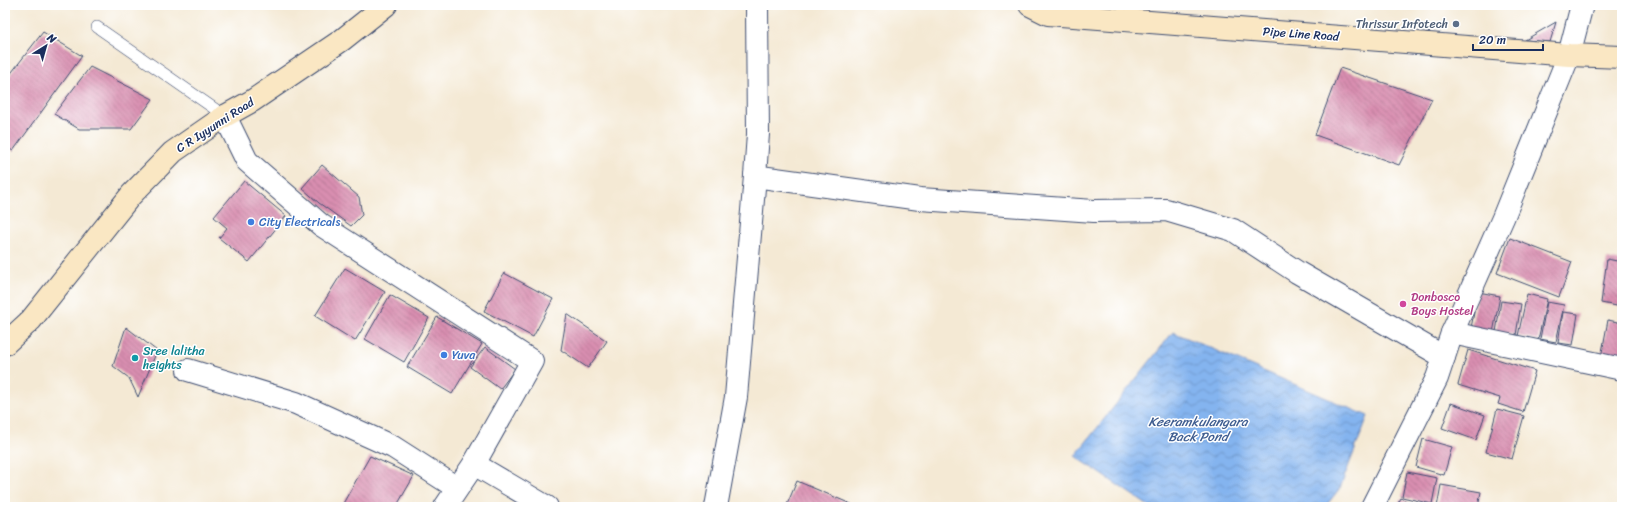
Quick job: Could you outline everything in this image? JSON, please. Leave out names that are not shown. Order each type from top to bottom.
[{"type":"street","name":"C R Iyyunni Road","points":[[5,344],[30,320],[131,195],[173,152],[225,116],[252,101],[342,40],[386,5]]},
{"type":"street","points":[[716,507],[736,397],[755,176],[758,134],[757,5]]},
{"type":"street","points":[[1372,507],[1437,378],[1452,332],[1503,218],[1569,55],[1582,5]]},
{"type":"street","name":"Pipe Line Road","points":[[1042,8],[1569,55],[1622,57]]},
{"type":"street","points":[[225,116],[247,161],[321,225],[532,361],[474,464],[446,507]]},
{"type":"street","points":[[755,176],[920,199],[1094,211],[1166,210],[1233,230],[1297,272],[1444,357]]},
{"type":"street","points":[[1452,332],[1622,369]]},
{"type":"street","points":[[188,370],[296,403],[393,447],[457,488]]},
{"type":"street","points":[[474,464],[547,507]]},
{"type":"lane","points":[[97,27],[225,116]]},
{"type":"water","name":"Keeramkulangara Back Pond","points":[[1173,332],[1368,416],[1340,488],[1325,507],[1150,507],[1075,456]]},
{"type":"building","points":[[1556,22],[1550,42],[1525,40]]},
{"type":"building","points":[[43,32],[82,56],[13,151],[5,146],[5,81]]},
{"type":"building","points":[[90,67],[153,99],[131,129],[79,129],[54,114]]},
{"type":"building","points":[[1340,68],[1432,99],[1399,165],[1315,135]]},
{"type":"building","points":[[322,165],[359,197],[362,215],[351,226],[319,203],[302,188]]},
{"type":"building","name":"City Electricals","points":[[244,181],[286,216],[249,262],[219,238],[227,228],[214,217]]},
{"type":"building","points":[[1510,238],[1572,262],[1559,297],[1497,273]]},
{"type":"building","points":[[1607,259],[1622,262],[1622,307],[1601,303]]},
{"type":"building","points":[[345,268],[385,292],[355,341],[315,316]]},
{"type":"building","points":[[504,273],[553,299],[533,337],[484,311]]},
{"type":"building","points":[[1478,292],[1500,296],[1493,333],[1471,328]]},
{"type":"building","points":[[1527,294],[1547,299],[1538,340],[1518,336]]},
{"type":"building","points":[[390,295],[429,318],[404,362],[365,339]]},
{"type":"building","points":[[1501,301],[1521,304],[1516,335],[1496,332]]},
{"type":"building","points":[[1547,302],[1564,305],[1556,342],[1540,339]]},
{"type":"building","points":[[1563,312],[1578,314],[1573,345],[1558,343]]},
{"type":"building","points":[[567,314],[607,341],[588,368],[561,350]]},
{"type":"building","name":"Yuva","points":[[437,317],[482,344],[452,394],[407,367]]},
{"type":"building","points":[[1608,320],[1622,323],[1622,367],[1600,363]]},
{"type":"building","name":"Sree lalitha heights","points":[[126,327],[157,351],[138,397],[129,378],[113,366]]},
{"type":"building","points":[[485,347],[515,369],[500,389],[470,367]]},
{"type":"building","points":[[1468,350],[1535,371],[1523,412],[1498,404],[1500,398],[1458,385]]},
{"type":"building","points":[[1451,403],[1485,415],[1476,440],[1442,428]]},
{"type":"building","points":[[1497,409],[1524,416],[1512,459],[1486,452]]},
{"type":"building","points":[[1423,439],[1452,447],[1444,475],[1416,467]]},
{"type":"building","points":[[370,456],[414,476],[396,507],[341,507]]},
{"type":"building","points":[[1407,472],[1437,478],[1432,504],[1402,497]]},
{"type":"building","points":[[797,481],[858,507],[786,507]]},
{"type":"building","points":[[1441,485],[1481,492],[1478,507],[1437,507]]},
{"type":"building","points":[[1401,498],[1415,507],[1396,507]]},
{"type":"place","name":"Thrissur Infotech","points":[[1456,24]]},
{"type":"place","name":"City Electricals","points":[[251,222]]},
{"type":"place","name":"Donbosco Boys Hostel","points":[[1403,304]]},
{"type":"place","name":"Yuva","points":[[444,355]]},
{"type":"place","name":"Sree lalitha heights","points":[[135,358]]}]
